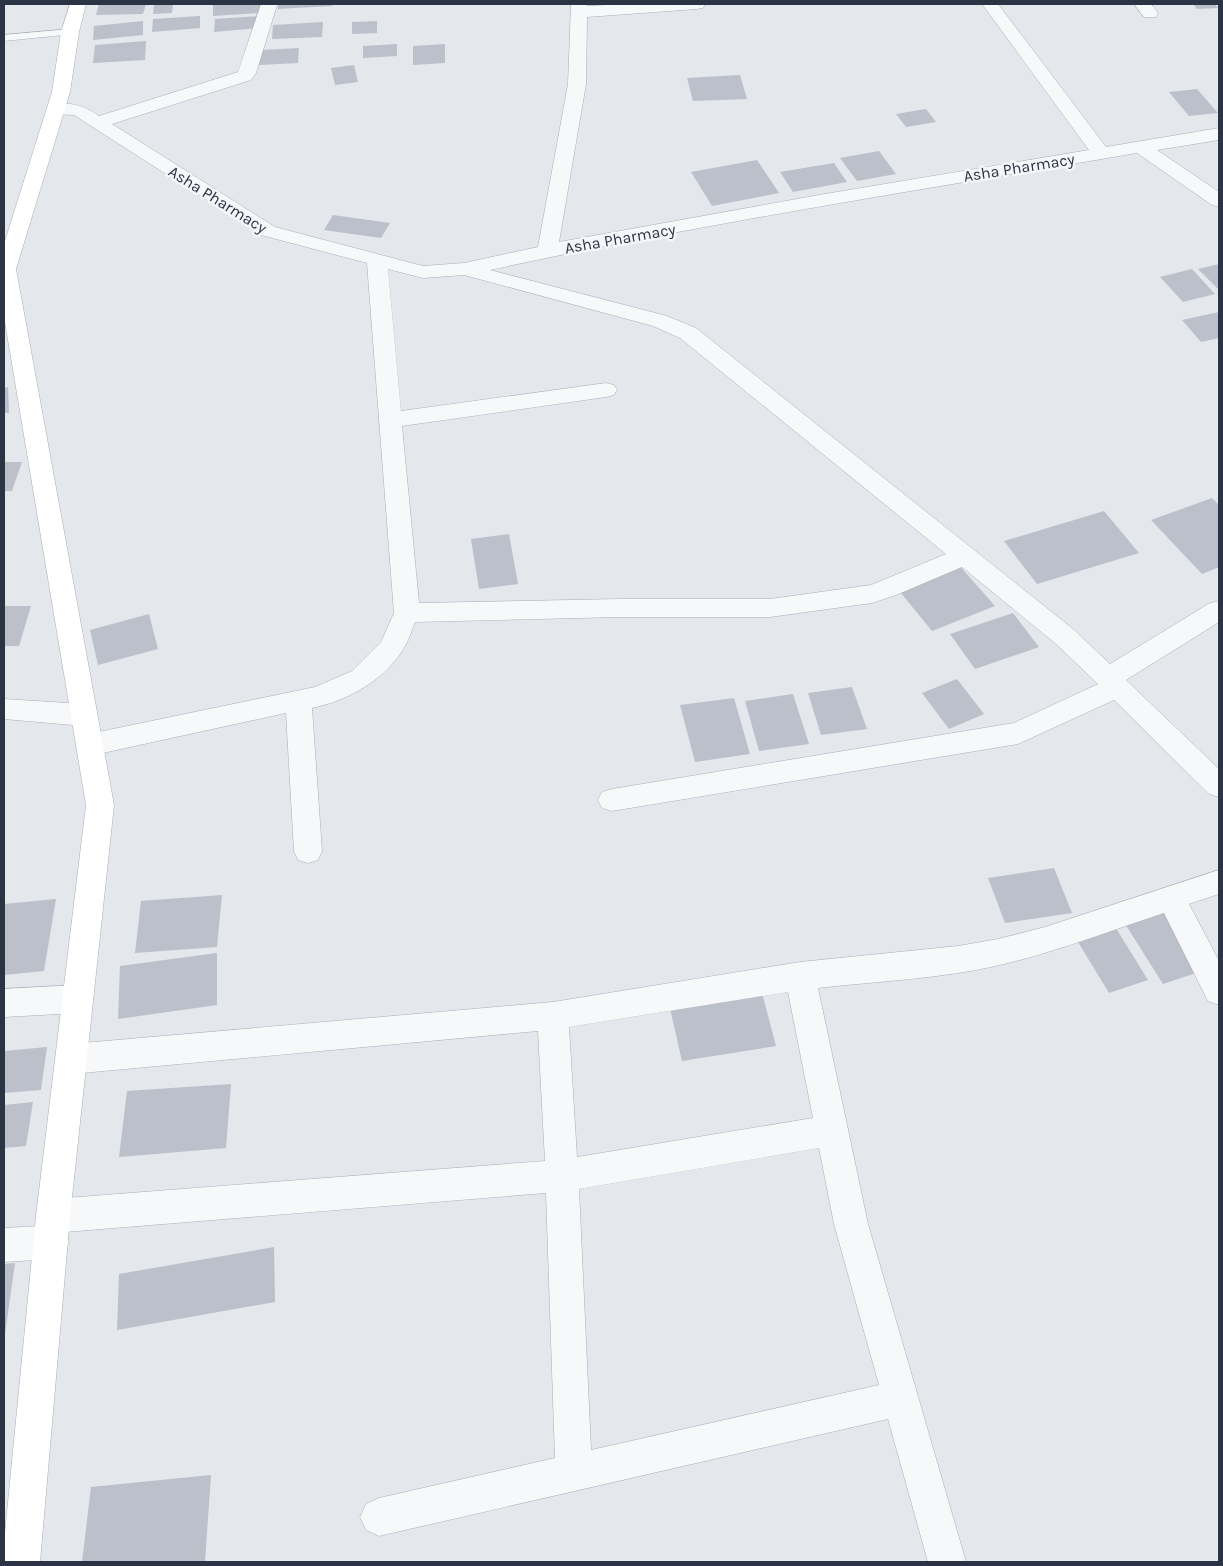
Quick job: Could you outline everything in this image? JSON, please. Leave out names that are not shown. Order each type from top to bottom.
[{"type":"main road","points":[[21,1562],[52,1229],[100,805],[6,269],[61,92],[70,32],[78,4]]},
{"type":"street","points":[[547,251],[577,84],[579,8],[696,4]]},
{"type":"street","points":[[990,4],[1101,154]]},
{"type":"street","points":[[98,122],[245,76],[270,5]]},
{"type":"street","name":"Asha Pharmacy","points":[[56,110],[78,110],[268,231],[424,272],[464,269],[547,251],[820,201],[1219,134]]},
{"type":"street","points":[[1141,148],[1219,201]]},
{"type":"street","points":[[89,745],[319,696],[360,678],[391,648],[407,613],[377,260]]},
{"type":"street","points":[[464,269],[660,321],[688,333],[1064,636],[1219,786]]},
{"type":"street","points":[[391,420],[606,390]]},
{"type":"street","points":[[407,613],[620,608],[770,608],[872,594],[964,556]]},
{"type":"street","points":[[612,800],[1018,733],[1112,683],[1219,610]]},
{"type":"street","points":[[298,700],[308,851]]},
{"type":"street","points":[[4,709],[84,716]]},
{"type":"street","points":[[71,1058],[553,1016],[800,976],[958,959],[998,952],[1045,940],[1219,882]]},
{"type":"street","points":[[1171,898],[1219,990]]},
{"type":"street","points":[[800,976],[851,1224],[947,1562]]},
{"type":"street","points":[[4,1002],[78,999]]},
{"type":"street","points":[[553,1016],[562,1176],[574,1472]]},
{"type":"street","points":[[4,1245],[52,1229],[562,1176],[833,1130]]},
{"type":"street","points":[[379,1518],[900,1398]]},
{"type":"lane","points":[[4,38],[70,32]]},
{"type":"building","points":[[99,4],[146,4],[143,14],[96,15]]},
{"type":"building","points":[[154,4],[173,4],[172,13],[153,14]]},
{"type":"building","points":[[213,4],[261,4],[262,13],[213,16]]},
{"type":"building","points":[[278,4],[332,4],[332,6],[278,9]]},
{"type":"building","points":[[1193,4],[1215,4],[1218,8],[1197,9]]},
{"type":"building","points":[[200,16],[200,28],[152,32],[153,19]]},
{"type":"building","points":[[259,16],[258,28],[214,32],[215,19]]},
{"type":"building","points":[[143,21],[143,35],[93,40],[94,26]]},
{"type":"building","points":[[377,21],[377,33],[352,34],[352,22]]},
{"type":"building","points":[[323,22],[322,37],[272,39],[273,25]]},
{"type":"building","points":[[146,41],[145,60],[93,63],[95,45]]},
{"type":"building","points":[[397,44],[397,56],[363,58],[363,46]]},
{"type":"building","points":[[445,44],[445,63],[413,65],[413,46]]},
{"type":"building","points":[[299,48],[298,63],[259,65],[261,50]]},
{"type":"building","points":[[354,65],[358,82],[335,85],[331,68]]},
{"type":"building","points":[[740,75],[747,99],[693,101],[687,78]]},
{"type":"building","points":[[1197,89],[1218,113],[1189,116],[1169,92]]},
{"type":"building","points":[[926,109],[936,122],[906,127],[896,114]]},
{"type":"building","points":[[879,151],[896,174],[857,181],[840,158]]},
{"type":"building","points":[[757,160],[779,193],[712,206],[691,172]]},
{"type":"building","points":[[834,163],[847,182],[793,192],[780,172]]},
{"type":"building","points":[[333,215],[390,223],[381,238],[324,230]]},
{"type":"building","points":[[1219,264],[1219,289],[1218,289],[1198,269]]},
{"type":"building","points":[[1192,269],[1215,294],[1183,302],[1160,277]]},
{"type":"building","points":[[1219,312],[1219,338],[1201,342],[1182,320]]},
{"type":"building","points":[[8,387],[9,413],[4,413],[4,388]]},
{"type":"building","points":[[4,462],[22,462],[12,491],[4,491]]},
{"type":"building","points":[[1212,498],[1219,505],[1219,567],[1202,574],[1151,520]]},
{"type":"building","points":[[1104,511],[1139,553],[1037,584],[1004,541]]},
{"type":"building","points":[[509,534],[518,584],[479,589],[471,539]]},
{"type":"building","points":[[958,564],[995,606],[932,631],[896,587]]},
{"type":"building","points":[[4,606],[31,606],[19,646],[4,646]]},
{"type":"building","points":[[1013,613],[1039,647],[975,669],[950,634]]},
{"type":"building","points":[[149,614],[158,649],[98,665],[90,630]]},
{"type":"building","points":[[957,679],[984,714],[949,729],[922,693]]},
{"type":"building","points":[[852,687],[867,729],[821,735],[808,693]]},
{"type":"building","points":[[793,694],[809,744],[759,751],[745,701]]},
{"type":"building","points":[[734,698],[750,754],[695,762],[680,705]]},
{"type":"building","points":[[1054,868],[1072,913],[1005,923],[988,878]]},
{"type":"building","points":[[222,895],[217,947],[135,953],[141,901]]},
{"type":"building","points":[[56,899],[44,971],[4,975],[4,904]]},
{"type":"building","points":[[1161,906],[1202,971],[1163,984],[1122,919]]},
{"type":"building","points":[[1114,925],[1148,980],[1109,993],[1075,937]]},
{"type":"building","points":[[217,953],[217,1005],[118,1019],[120,966]]},
{"type":"building","points":[[761,989],[776,1046],[682,1061],[669,1004]]},
{"type":"building","points":[[47,1047],[41,1090],[4,1093],[4,1051]]},
{"type":"building","points":[[231,1084],[226,1148],[119,1157],[127,1091]]},
{"type":"building","points":[[33,1102],[26,1146],[4,1148],[4,1105]]},
{"type":"building","points":[[274,1247],[275,1302],[117,1330],[119,1274]]},
{"type":"building","points":[[15,1263],[5,1334],[4,1334],[4,1264]]},
{"type":"building","points":[[211,1475],[205,1562],[82,1562],[91,1487]]}]
